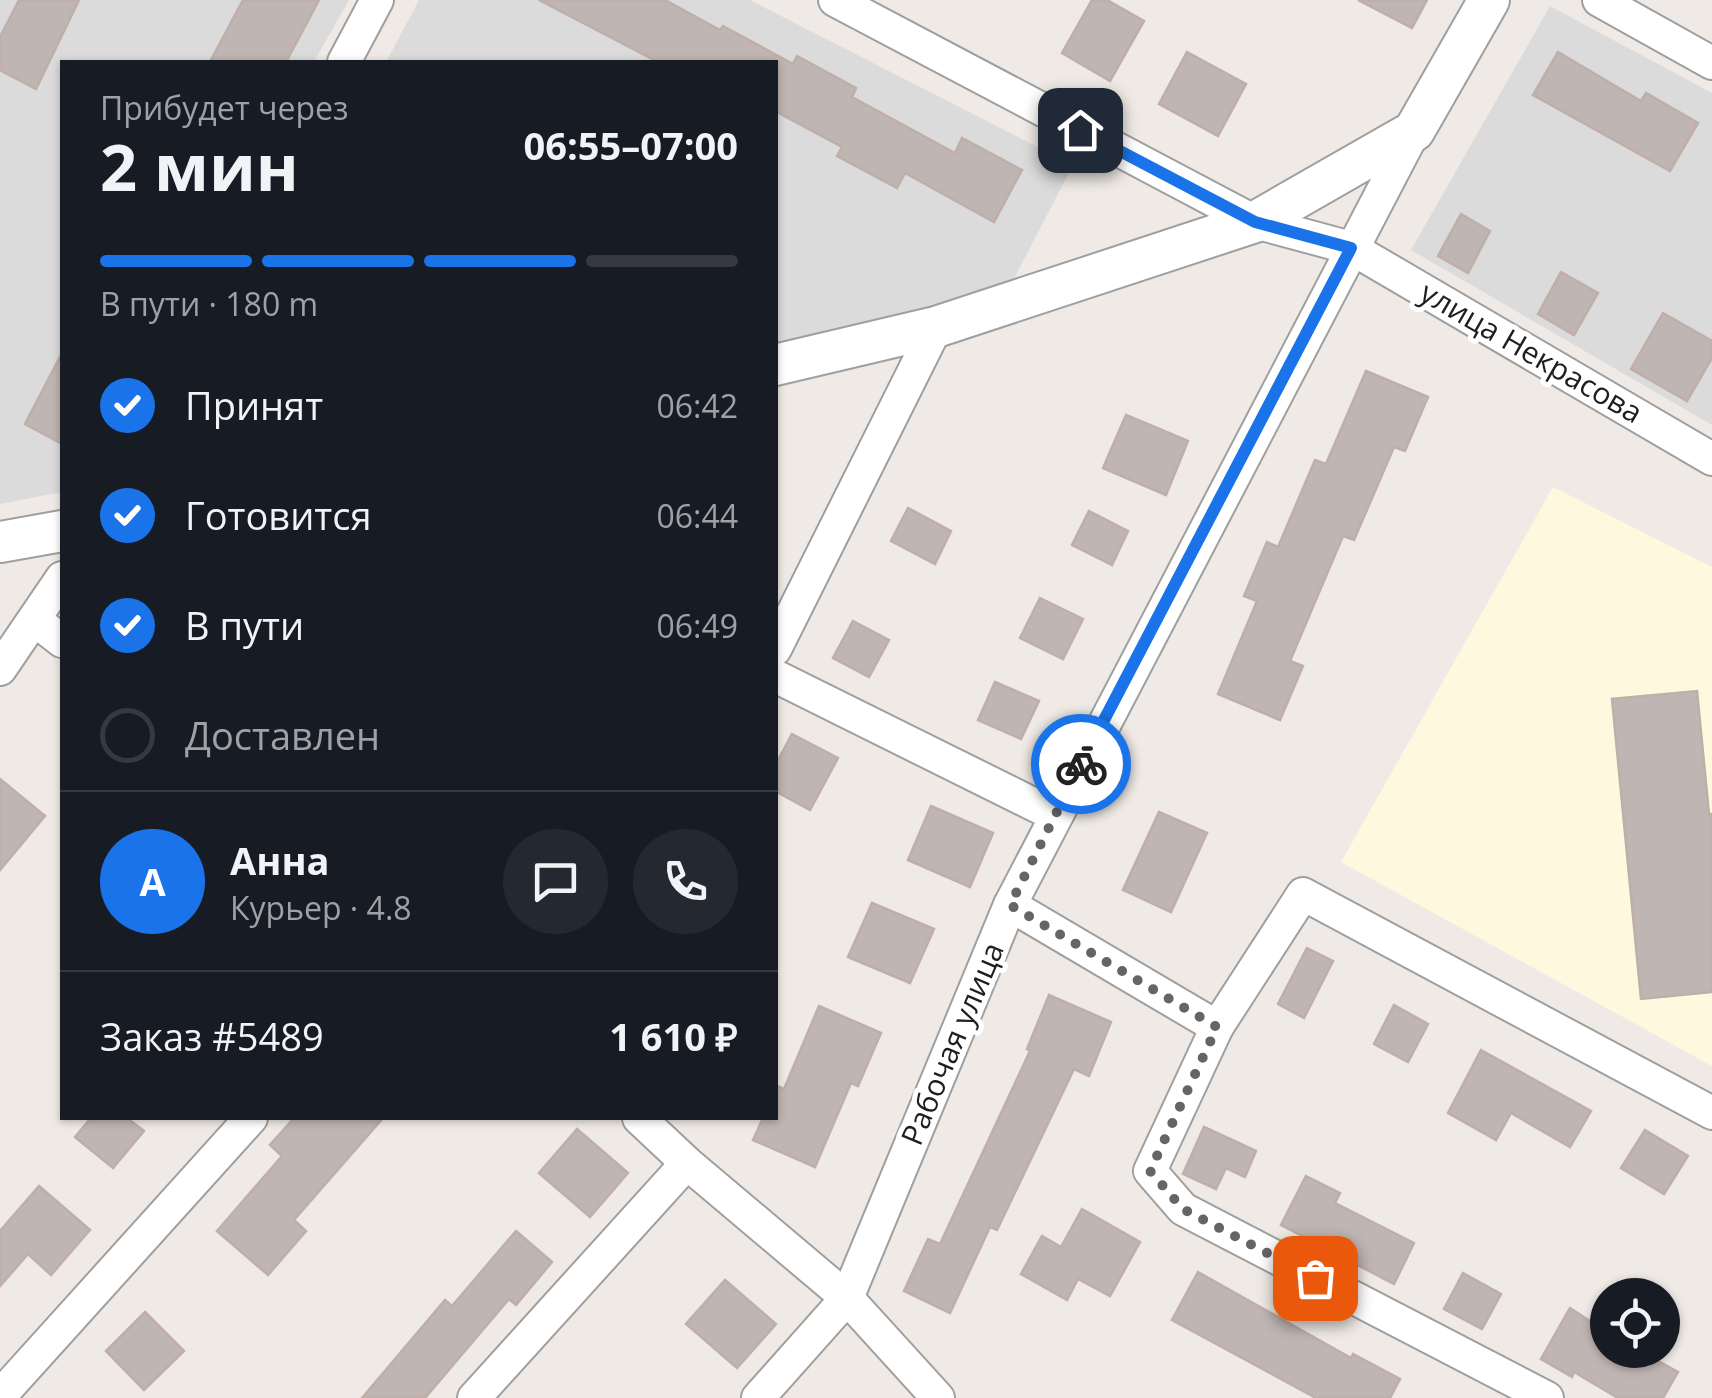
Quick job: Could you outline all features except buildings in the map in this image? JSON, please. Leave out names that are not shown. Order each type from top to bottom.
[{"type":"street","points":[[345,60],[377,0]]},
{"type":"street","points":[[835,0],[1255,222]]},
{"type":"street","name":"Рабочая улица","points":[[758,1398],[847,1298],[1010,905],[1351,248],[1488,0]]},
{"type":"street","points":[[1598,0],[1712,63]]},
{"type":"street","points":[[778,364],[936,327],[1255,222],[1414,131]]},
{"type":"street","name":"улица Некрасова","points":[[1255,222],[1351,248],[1712,459]]},
{"type":"street","points":[[778,643],[936,327]]},
{"type":"street","points":[[0,542],[60,532]]},
{"type":"street","points":[[0,670],[60,581]]},
{"type":"street","points":[[34,620],[60,640]]},
{"type":"street","points":[[778,677],[1055,815]]},
{"type":"street","points":[[1547,1398],[1183,1209],[1150,1171],[1217,1027],[1303,894],[1712,1113]]},
{"type":"street","points":[[1010,905],[1217,1027]]},
{"type":"street","points":[[0,1396],[249,1120]]},
{"type":"street","points":[[641,1120],[847,1298],[938,1398]]},
{"type":"street","points":[[474,1398],[687,1162]]},
{"type":"shaded area","points":[[0,0],[349,0],[315,60],[60,60],[60,492],[0,504]]},
{"type":"shaded area","points":[[419,0],[750,0],[1073,165],[1007,292],[778,342],[778,60],[387,60]]},
{"type":"shaded area","points":[[1550,6],[1712,93],[1712,425],[1411,250]]},
{"type":"shaded area","points":[[1553,487],[1712,567],[1712,1066],[1341,862]]},
{"type":"way so far","points":[[1081,764],[1010,905],[1217,1027],[1150,1171],[1183,1209],[1315,1278]]},
{"type":"route","points":[[1080,130],[1255,222],[1351,248],[1081,764]]}]
